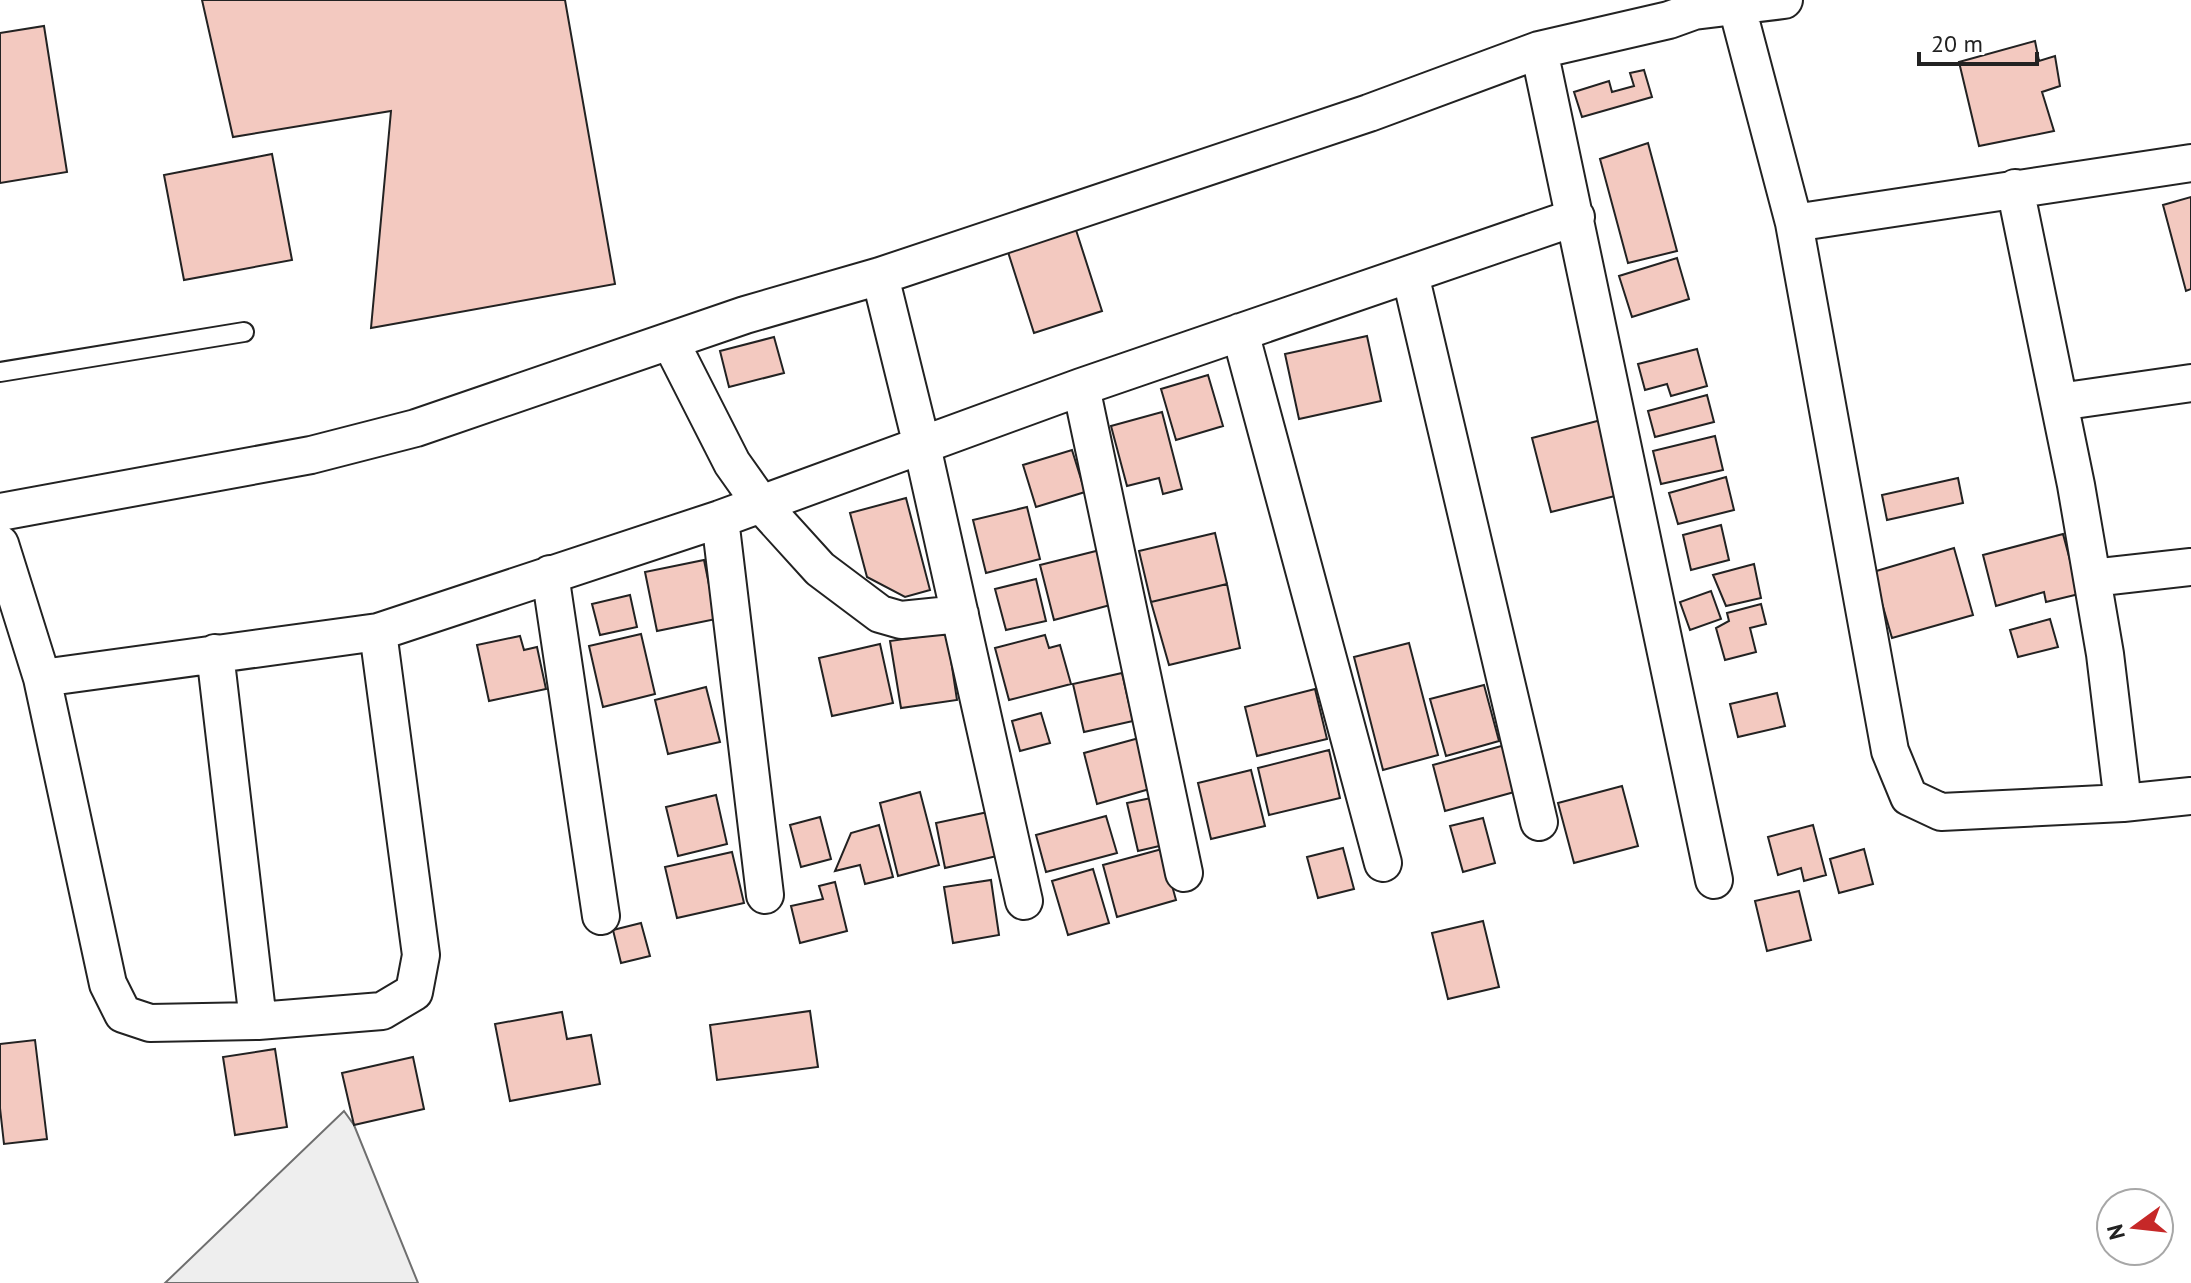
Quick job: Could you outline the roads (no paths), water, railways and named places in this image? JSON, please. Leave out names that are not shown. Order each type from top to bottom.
[{"type":"street","points":[[0,512],[311,455],[416,428],[745,315],[880,276],[1369,113],[1539,50],[1669,20],[1694,11],[1784,0]]},
{"type":"street","points":[[1737,7],[1794,223],[1890,751],[1909,797],[1941,812],[2123,803],[2191,796]]},
{"type":"street","points":[[1539,50],[1714,880]]},
{"type":"street","points":[[1794,223],[2191,163]]},
{"type":"street","points":[[2015,188],[2092,578],[2105,654],[2123,803]]},
{"type":"street","points":[[42,678],[378,632],[720,519],[1081,387],[1576,217]]},
{"type":"street","points":[[1410,274],[1539,822]]},
{"type":"street","points":[[880,276],[922,446],[1024,901]]},
{"type":"street","points":[[1240,332],[1383,863]]},
{"type":"street","points":[[670,341],[732,463],[761,504],[820,569],[880,614],[901,620],[960,614]]},
{"type":"street","points":[[2059,402],[2191,383]]},
{"type":"street","points":[[1081,387],[1184,873]]},
{"type":"street","points":[[720,519],[765,895]]},
{"type":"street","points":[[0,544],[42,678],[108,984],[123,1014],[150,1023],[258,1021],[382,1011],[414,992],[421,955],[378,632]]},
{"type":"street","points":[[2092,578],[2191,567]]},
{"type":"street","points":[[550,574],[601,916]]},
{"type":"street","points":[[215,653],[258,1021]]},
{"type":"lane","points":[[0,372],[244,332]]}]
